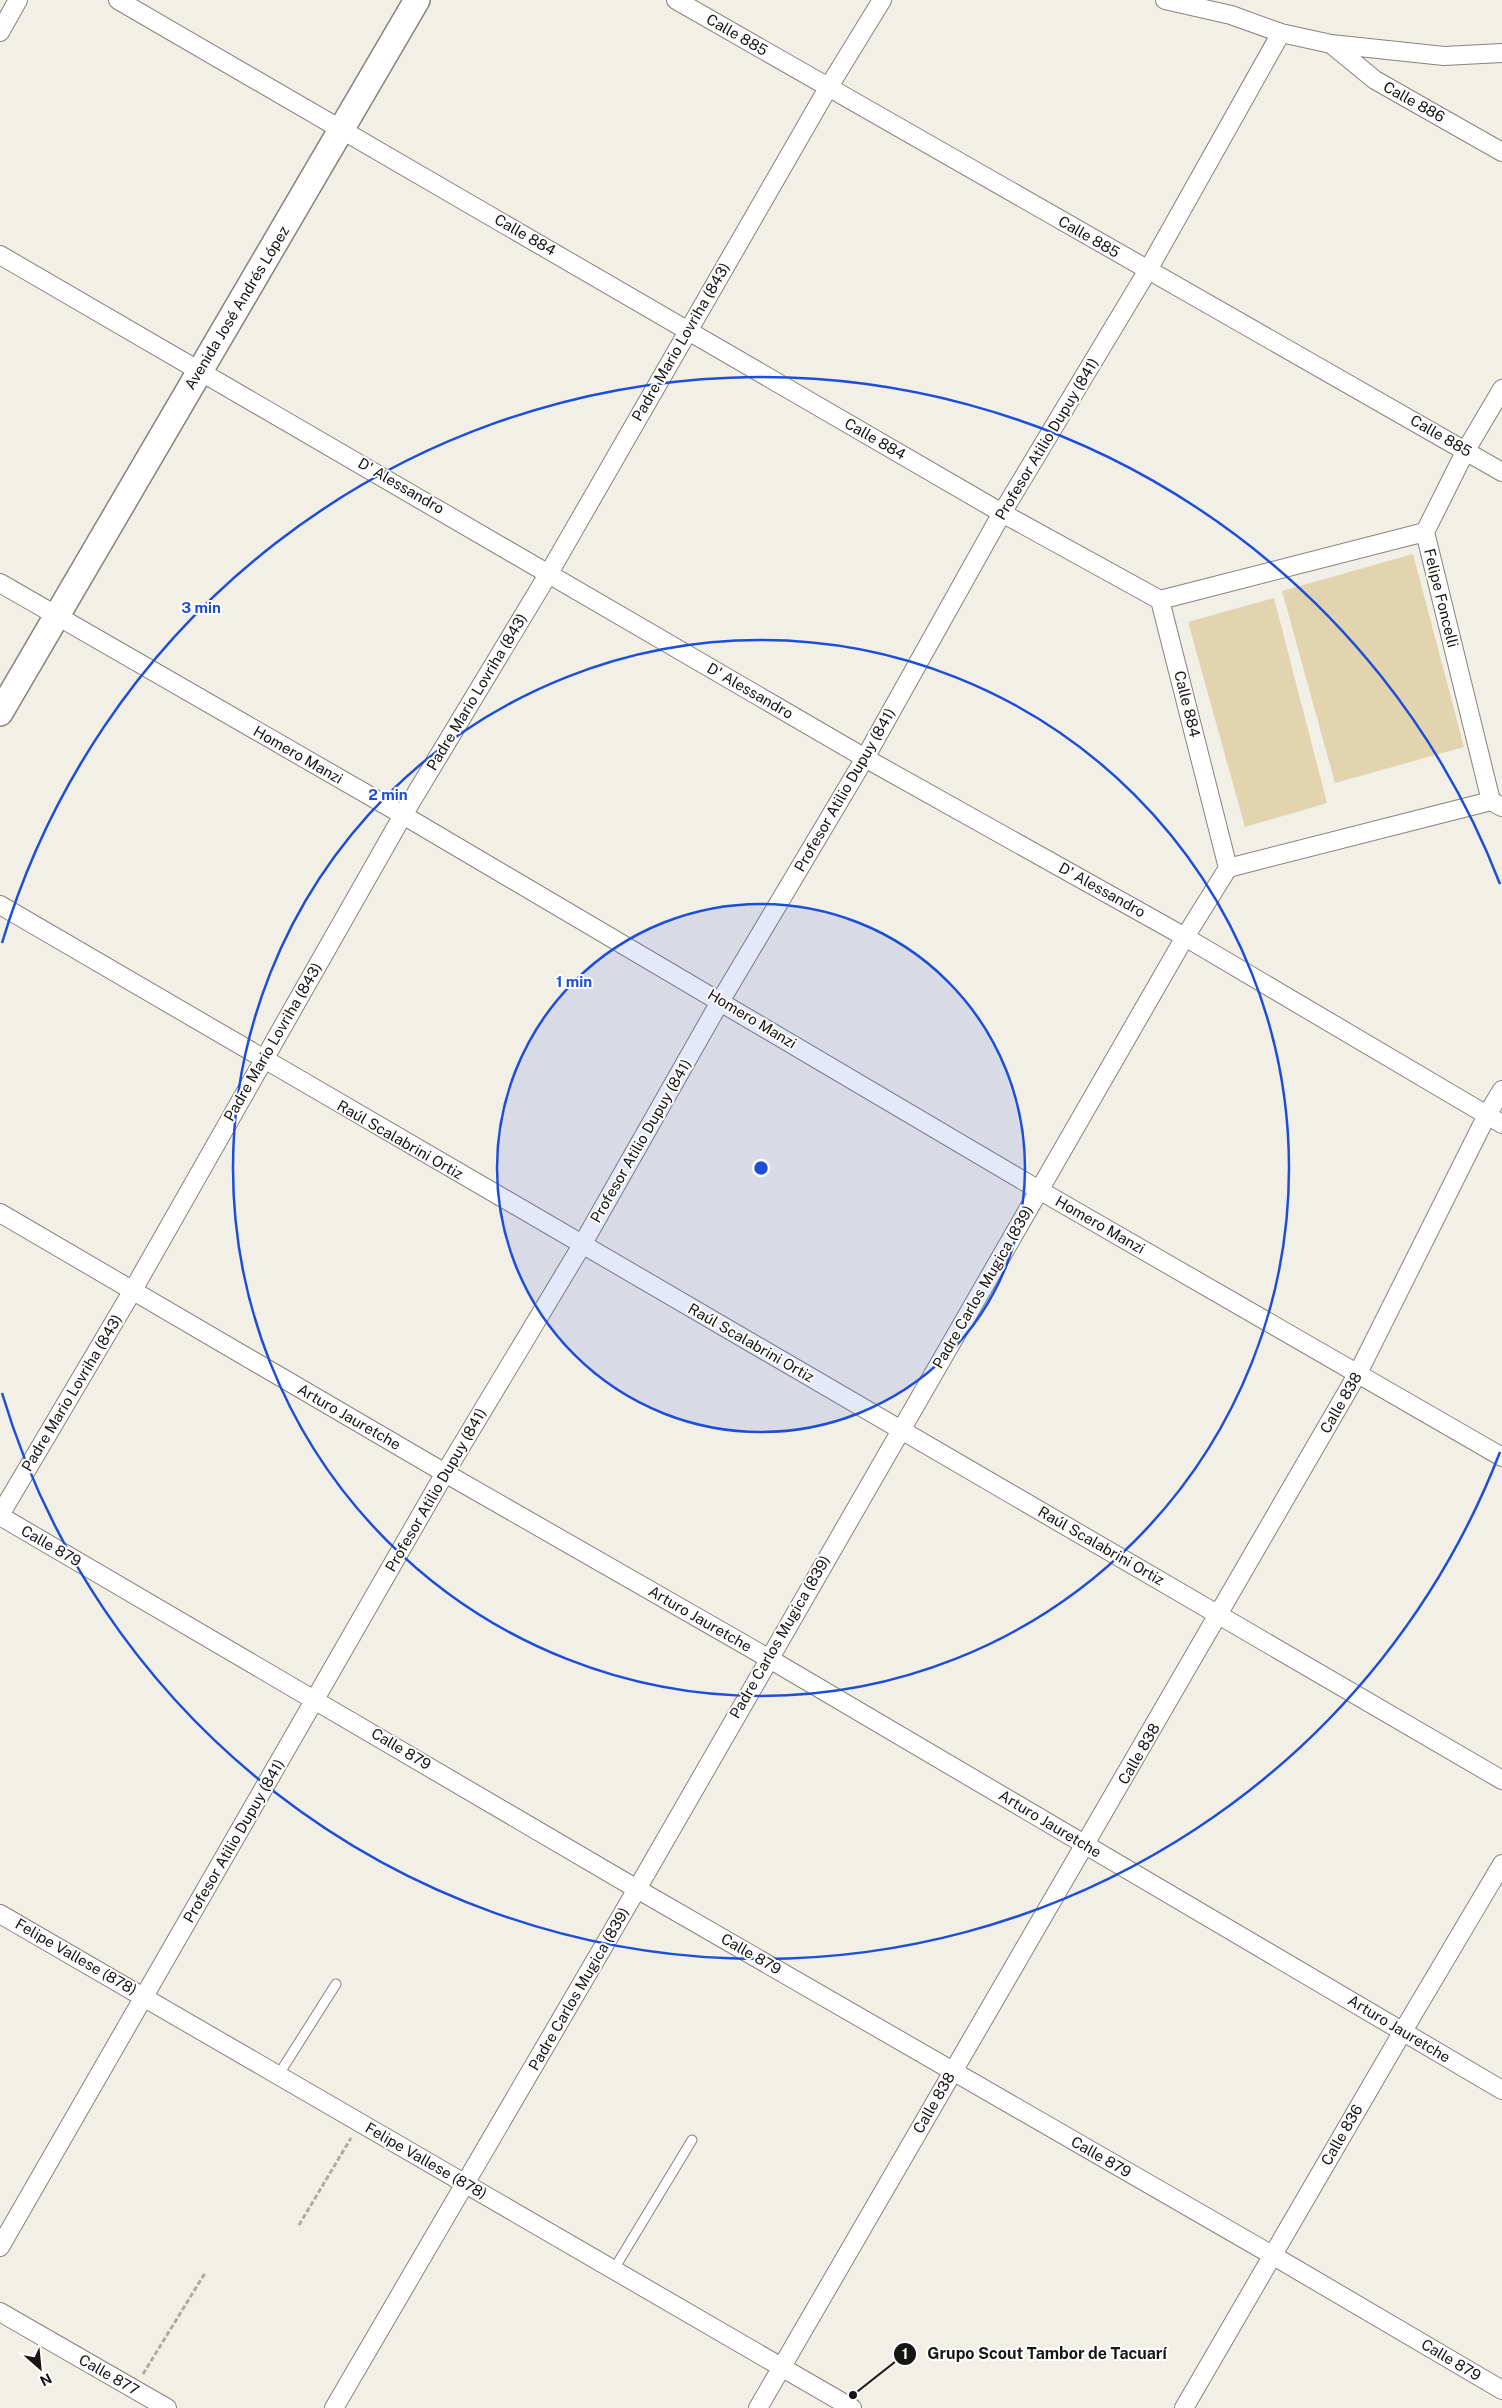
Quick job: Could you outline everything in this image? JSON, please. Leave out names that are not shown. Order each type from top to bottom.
[{"type":"main road","name":"Avenida José Andrés López","points":[[0,713],[418,0]]},
{"type":"street","points":[[0,32],[18,0]]},
{"type":"street","name":"Calle 884","points":[[118,0],[1002,512],[1160,600],[1228,868]]},
{"type":"street","name":"Calle 885","points":[[676,0],[1502,472]]},
{"type":"street","name":"Padre Mario Lovriha (843)","points":[[0,1516],[132,1290],[403,815],[549,573],[828,88],[882,0]]},
{"type":"street","points":[[1166,0],[1231,15],[1281,33],[1331,44],[1444,56],[1502,53]]},
{"type":"street","name":"Profesor Atilio Dupuy (841)","points":[[0,2247],[445,1473],[582,1245],[721,1000],[865,758],[1002,512],[1148,270],[1281,33]]},
{"type":"street","name":"Calle 886","points":[[1331,44],[1375,80],[1502,152]]},
{"type":"street","name":"D' Alessandro","points":[[0,254],[865,758],[1185,936],[1495,1120]]},
{"type":"street","points":[[1425,532],[1466,450],[1502,389]]},
{"type":"street","name":"Felipe Foncelli","points":[[1160,600],[1425,532],[1496,804]]},
{"type":"street","name":"Homero Manzi","points":[[0,584],[403,815],[721,1000],[1039,1190],[1502,1457]]},
{"type":"street","points":[[1228,868],[1496,804]]},
{"type":"street","name":"Padre Carlos Mugica (839)","points":[[334,2408],[637,1888],[1185,936],[1228,868]]},
{"type":"street","name":"Raúl Scalabrini Ortiz","points":[[0,905],[263,1060],[1502,1780]]},
{"type":"street","name":"Calle 838","points":[[758,2408],[952,2071],[1086,1846],[1358,1373],[1495,1120],[1502,1090]]},
{"type":"street","name":"Arturo Jauretche","points":[[0,1214],[445,1473],[768,1658],[1502,2090]]},
{"type":"street","name":"Calle 879","points":[[0,1516],[1502,2390]]},
{"type":"street","name":"Calle 836","points":[[1184,2408],[1502,1864]]},
{"type":"street","name":"Felipe Vallese (878)","points":[[0,1914],[279,2074],[464,2184],[852,2408]]},
{"type":"street","name":"Calle 877","points":[[0,2312],[167,2408]]},
{"type":"lane","points":[[279,2074],[336,1984]]},
{"type":"lane","points":[[614,2269],[692,2140]]},
{"type":"path","points":[[299,2225],[360,2123]]},
{"type":"path","points":[[134,2389],[205,2273]]},
{"type":"shaded area","points":[[1413,554],[1464,747],[1335,783],[1282,591]]},
{"type":"shaded area","points":[[1274,598],[1327,803],[1245,827],[1188,622]]},
{"type":"place","name":"Grupo Scout Tambor de Tacuarí","points":[[853,2395]]}]
